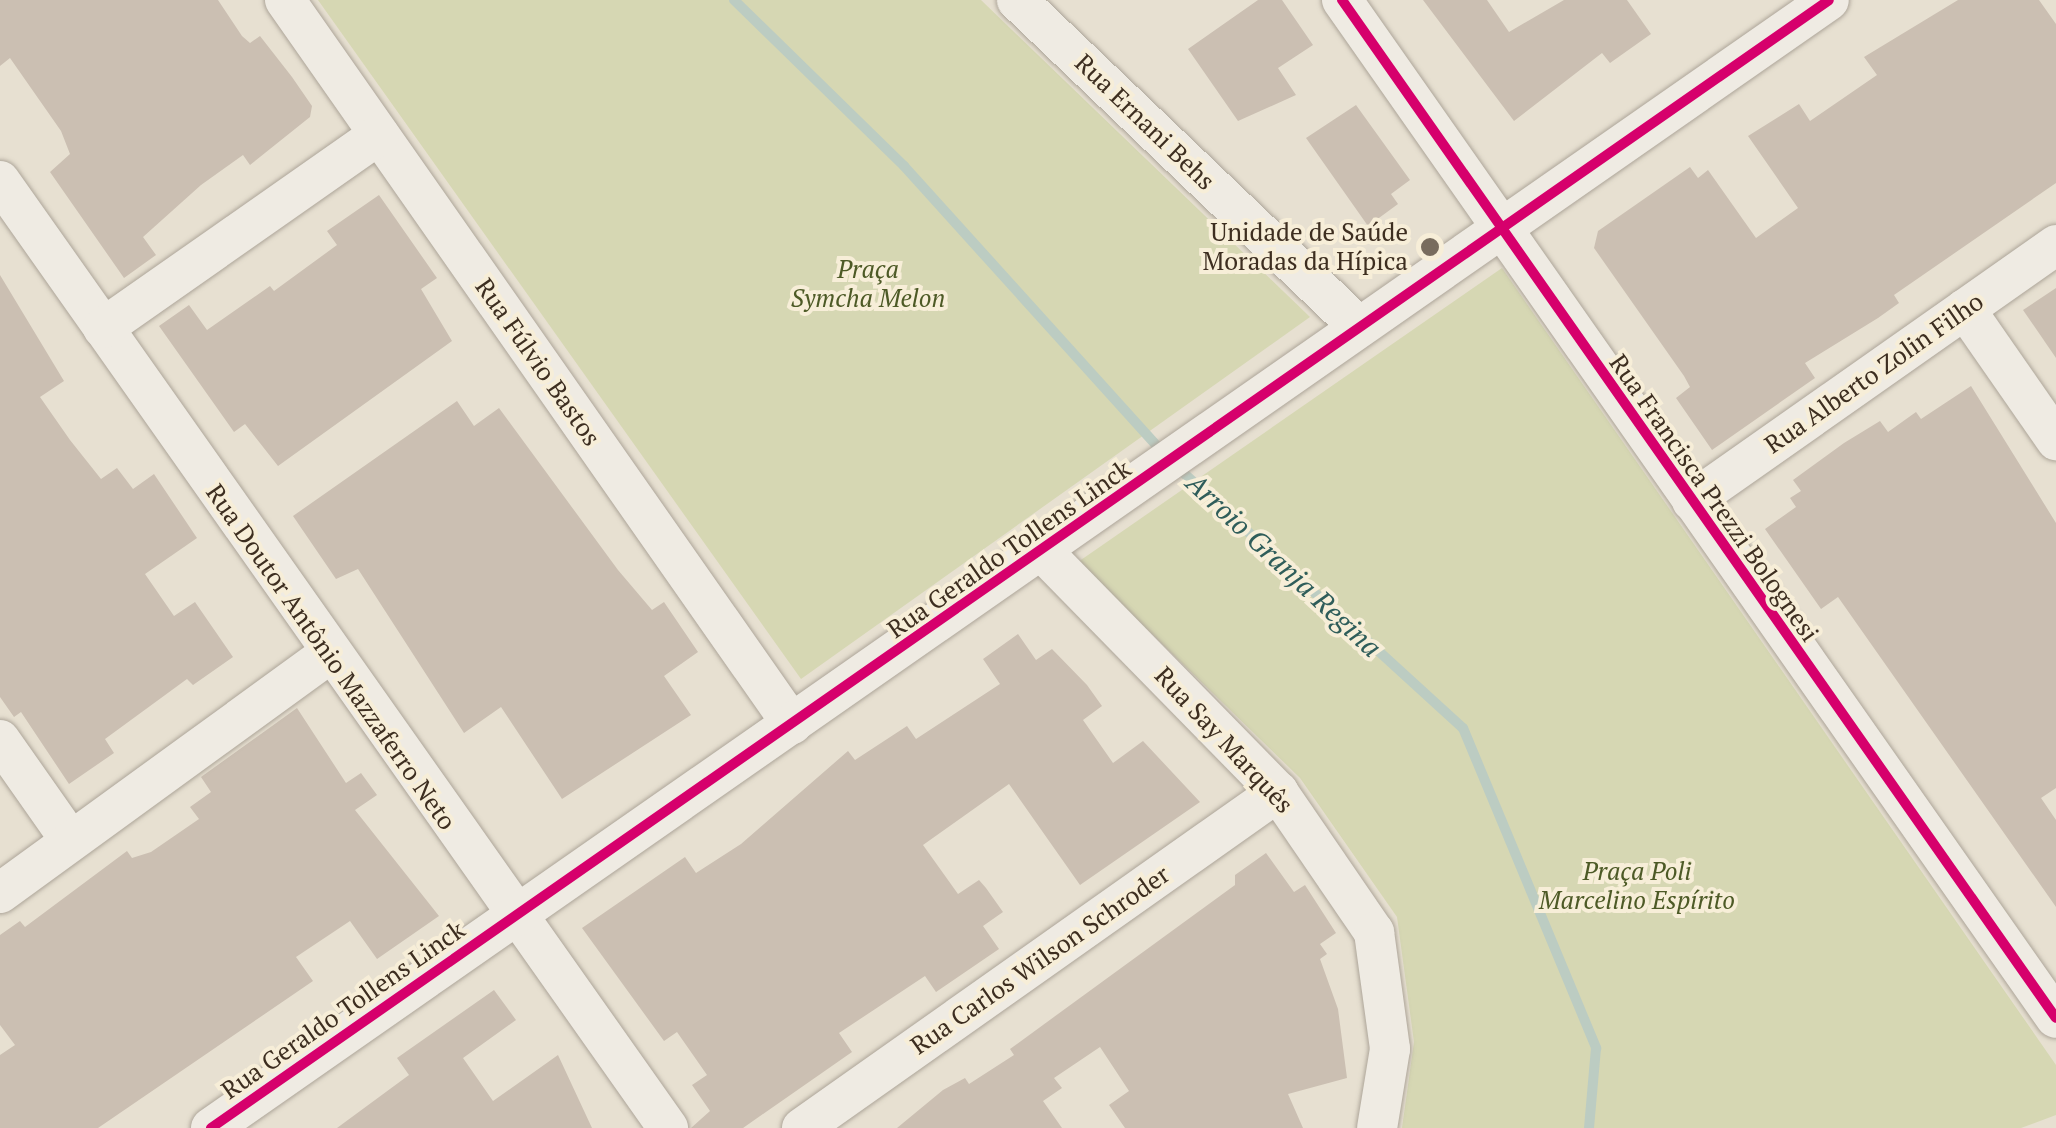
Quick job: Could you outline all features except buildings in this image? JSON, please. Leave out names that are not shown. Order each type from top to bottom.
[{"type":"street","name":"Rua Fúlvio Bastos","points":[[286,0],[792,724]]},
{"type":"street","name":"Rua Ernani Behs","points":[[1017,0],[1360,327]]},
{"type":"street","name":"Rua Francisca Prezzi Bolognesi","points":[[1342,0],[2056,1018]]},
{"type":"street","name":"Rua Geraldo Tollens Linck","points":[[211,1128],[1829,0]]},
{"type":"street","points":[[103,328],[379,134]]},
{"type":"street","name":"Rua Doutor Antônio Mazzaferro Neto","points":[[0,181],[512,915],[668,1128]]},
{"type":"street","name":"Rua Alberto Zolin Filho","points":[[1692,501],[2056,245]]},
{"type":"street","points":[[1965,309],[2056,440]]},
{"type":"street","name":"Rua Say Marquês","points":[[1042,551],[1278,792],[1374,932],[1390,1049],[1372,1123]]},
{"type":"street","points":[[0,893],[329,654]]},
{"type":"street","points":[[0,740],[71,841]]},
{"type":"street","name":"Rua Carlos Wilson Schroder","points":[[802,1128],[1278,792]]},
{"type":"green space","name":"Praça Symcha Melon","points":[[318,0],[981,0],[1310,317],[801,679]]},
{"type":"green space","name":"Praça Poli Marcelino Espírito","points":[[1502,268],[2056,1065],[2056,1115],[2021,1128],[1402,1128],[1414,1042],[1397,917],[1300,778],[1078,562]]},
{"type":"waterway","name":"Arroio Granja Regina","points":[[734,0],[904,166],[1165,455]]},
{"type":"waterway","name":"Arroio Granja Regina","points":[[1177,467],[1463,728],[1596,1048],[1589,1128]]},
{"type":"cycle path","points":[[1342,0],[2056,1018]]},
{"type":"cycle path","points":[[211,1128],[1829,0]]},
{"type":"place","name":"Unidade de Saúde Moradas da Hípica","points":[[1430,247]]}]
